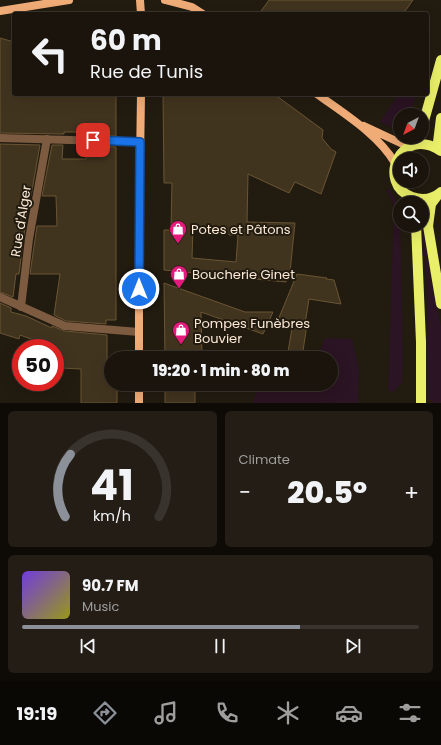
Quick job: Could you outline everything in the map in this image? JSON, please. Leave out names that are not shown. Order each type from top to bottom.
[{"type":"main road","points":[[0,11],[69,0]]},
{"type":"main road","points":[[140,0],[141,12]]},
{"type":"main road","points":[[165,0],[192,7],[200,12]]},
{"type":"main road","points":[[428,108],[441,60]]},
{"type":"main road","points":[[139,351],[140,96]]},
{"type":"main road","points":[[320,96],[355,121],[380,144],[393,160]]},
{"type":"main road","points":[[441,118],[438,142],[441,150]]},
{"type":"main road","points":[[355,121],[393,135]]},
{"type":"main road","points":[[402,152],[413,144]]},
{"type":"main road","points":[[428,144],[441,150]]},
{"type":"main road","points":[[400,188],[407,196]]},
{"type":"main road","points":[[429,199],[439,194]]},
{"type":"main road","points":[[439,194],[432,204],[428,226],[441,304]]},
{"type":"main road","points":[[416,232],[421,348],[420,403]]},
{"type":"main road","points":[[139,391],[139,403]]},
{"type":"street","points":[[0,138],[140,142]]},
{"type":"street","name":"Rue d'Alger","points":[[21,306],[29,239],[47,139]]},
{"type":"street","points":[[0,297],[64,326],[139,332]]},
{"type":"shaded area","points":[[397,96],[415,96],[412,108],[393,108],[393,128],[380,122]]},
{"type":"shaded area","points":[[389,188],[393,196],[393,206],[392,200],[386,191]]},
{"type":"shaded area","points":[[393,232],[400,232],[403,362],[402,383],[393,392],[388,390]]},
{"type":"shaded area","points":[[421,232],[424,232],[431,280],[441,326],[441,403],[429,403],[427,279]]},
{"type":"shaded area","points":[[325,338],[352,339],[359,370],[358,403],[253,403],[257,391],[338,391],[338,351],[320,351]]},
{"type":"building","points":[[269,0],[413,0],[404,12],[260,12]]},
{"type":"building","points":[[0,38],[12,41],[12,96],[116,96],[116,136],[90,135],[90,132],[64,132],[64,134],[0,133]]},
{"type":"building","points":[[163,96],[277,96],[323,130],[322,138],[331,149],[336,152],[321,194],[295,182],[289,193],[248,174],[247,222],[295,223],[290,272],[286,282],[164,270],[164,230],[171,230],[172,183],[164,183]],"holes":[[[193,229],[229,230],[229,235],[238,235],[236,262],[192,258]]]},
{"type":"building","points":[[0,144],[40,145],[31,196],[29,196],[19,274],[16,274],[13,297],[0,292]]},
{"type":"building","points":[[52,145],[63,145],[62,159],[86,159],[88,146],[116,147],[116,320],[106,320],[106,324],[66,321],[54,315],[60,274],[30,274],[37,226],[57,226],[56,196],[42,196]]},
{"type":"building","points":[[297,274],[334,280],[341,304],[309,299],[303,351],[288,351],[293,322],[278,320]]},
{"type":"building","points":[[164,283],[245,312],[273,312],[263,334],[201,312],[202,351],[165,351]]},
{"type":"building","points":[[0,303],[11,308],[11,312],[26,316],[52,328],[52,326],[65,331],[107,335],[107,351],[104,351],[104,391],[117,391],[117,403],[81,403],[81,369],[64,368],[64,339],[31,339],[20,335],[19,339],[0,333]]},
{"type":"building","points":[[165,391],[195,391],[195,403],[165,403]]},
{"type":"place","name":"Potes et Pâtons","points":[[178,244]]},
{"type":"place","name":"Boucherie Ginet","points":[[179,289]]},
{"type":"place","name":"Pompes Funèbres Bouvier","points":[[181,345]]},
{"type":"route","points":[[93,140],[140,142],[139,289]]}]
